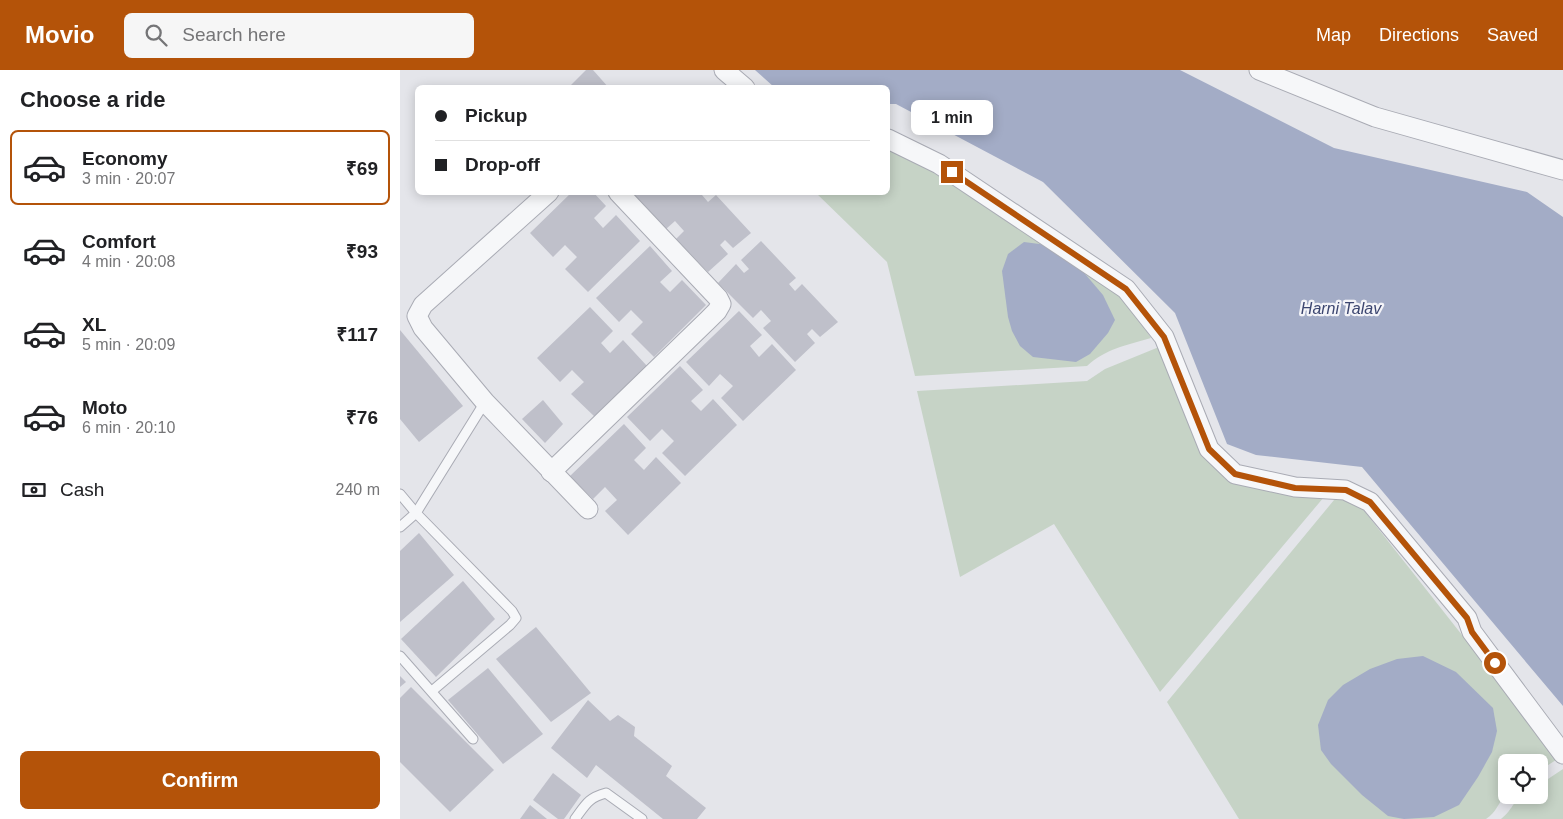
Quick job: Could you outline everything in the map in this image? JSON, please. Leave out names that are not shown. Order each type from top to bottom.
[{"type":"street","points":[[724,70],[741,85]]},
{"type":"street","points":[[1259,70],[1375,117],[1563,170]]},
{"type":"street","points":[[890,139],[939,164],[1126,289],[1164,337],[1209,449],[1235,474],[1295,488],[1346,490],[1370,502],[1467,618],[1472,632],[1563,754]]},
{"type":"street","points":[[546,195],[423,305],[417,316],[423,328],[485,402],[588,509]]},
{"type":"street","points":[[551,472],[708,320],[721,304],[718,298],[621,195]]},
{"type":"lane","points":[[400,527],[416,513],[485,402]]},
{"type":"lane","points":[[400,494],[416,513],[512,611],[516,618],[432,692]]},
{"type":"lane","points":[[400,656],[473,739]]},
{"type":"lane","points":[[575,819],[594,797],[606,793],[642,819]]},
{"type":"green space","points":[[890,146],[938,168],[1121,291],[1151,338],[1125,345],[1101,355],[1087,366],[915,376],[887,262],[818,195],[890,195]]},
{"type":"green space","points":[[1159,347],[1202,455],[1324,497],[1160,692],[1054,524],[960,577],[917,391],[1087,381],[1105,369]]},
{"type":"green space","points":[[1339,494],[1358,503],[1559,758],[1548,765],[1548,754],[1498,754],[1500,804],[1486,819],[1239,819],[1167,702]]},
{"type":"green space","points":[[1563,769],[1563,819],[1501,819],[1514,804],[1548,804],[1548,779]]},
{"type":"water","name":"Harni Talav","points":[[755,70],[1180,70],[1334,148],[1527,192],[1563,217],[1563,706],[1362,467],[1256,455],[1227,444],[1175,313],[1043,182],[896,104],[890,104],[890,85],[772,85]]},
{"type":"water","points":[[1024,242],[1047,245],[1080,268],[1103,295],[1115,320],[1108,333],[1090,354],[1076,362],[1033,357],[1020,346],[1012,331],[1008,317],[1002,271],[1008,254]]},
{"type":"water","points":[[1423,656],[1456,672],[1493,708],[1497,731],[1492,752],[1459,805],[1434,817],[1404,819],[1388,816],[1362,795],[1331,764],[1321,750],[1318,725],[1328,700],[1343,685],[1370,669],[1397,659]]},
{"type":"building","points":[[586,70],[593,70],[606,85],[571,85]]},
{"type":"building","points":[[569,195],[596,195],[606,206],[594,218],[603,228],[616,215],[640,241],[588,292],[565,269],[577,257],[565,245],[553,257],[530,233]]},
{"type":"building","points":[[633,195],[702,195],[708,202],[716,195],[751,233],[733,248],[725,240],[720,245],[728,254],[708,272],[676,239],[684,231],[675,221],[666,229]]},
{"type":"building","points":[[761,241],[796,278],[789,284],[795,291],[802,284],[838,322],[820,337],[812,329],[807,334],[815,343],[795,362],[763,328],[771,321],[761,310],[753,318],[718,283],[736,264],[744,273],[749,269],[741,260]]},
{"type":"building","points":[[650,246],[672,271],[660,282],[670,292],[682,280],[706,305],[654,357],[631,334],[643,322],[631,310],[619,322],[596,298]]},
{"type":"building","points":[[590,307],[613,331],[601,343],[610,353],[623,340],[647,366],[595,417],[571,394],[584,382],[572,370],[560,382],[537,358]]},
{"type":"building","points":[[739,311],[762,335],[750,346],[759,357],[772,344],[796,370],[743,421],[721,398],[733,386],[720,374],[709,386],[686,362]]},
{"type":"building","points":[[400,330],[463,406],[419,442],[400,419]]},
{"type":"building","points":[[680,366],[703,390],[691,401],[701,411],[713,399],[737,425],[685,476],[662,453],[674,441],[662,429],[650,441],[627,417]]},
{"type":"building","points":[[543,400],[563,424],[545,443],[522,419]]},
{"type":"building","points":[[624,424],[646,448],[634,460],[644,470],[656,457],[681,483],[628,535],[605,511],[617,500],[605,487],[593,499],[570,476]]},
{"type":"building","points":[[419,533],[454,575],[400,622],[400,551]]},
{"type":"building","points":[[463,581],[495,619],[436,677],[401,639]]},
{"type":"building","points":[[536,627],[591,693],[551,722],[496,659]]},
{"type":"building","points":[[488,668],[543,734],[503,764],[448,700]]},
{"type":"building","points":[[400,676],[406,682],[400,687]]},
{"type":"building","points":[[411,687],[494,770],[450,812],[400,762],[400,698]]},
{"type":"building","points":[[588,700],[610,721],[618,715],[635,727],[634,736],[672,766],[666,776],[706,808],[697,819],[663,819],[596,765],[587,778],[551,748]]},
{"type":"building","points":[[553,773],[581,795],[564,819],[558,819],[533,800]]},
{"type":"building","points":[[530,805],[547,819],[520,819]]},
{"type":"route","points":[[952,172],[1126,289],[1164,337],[1209,449],[1235,474],[1295,488],[1346,490],[1370,502],[1467,618],[1472,632],[1495,663]]}]
